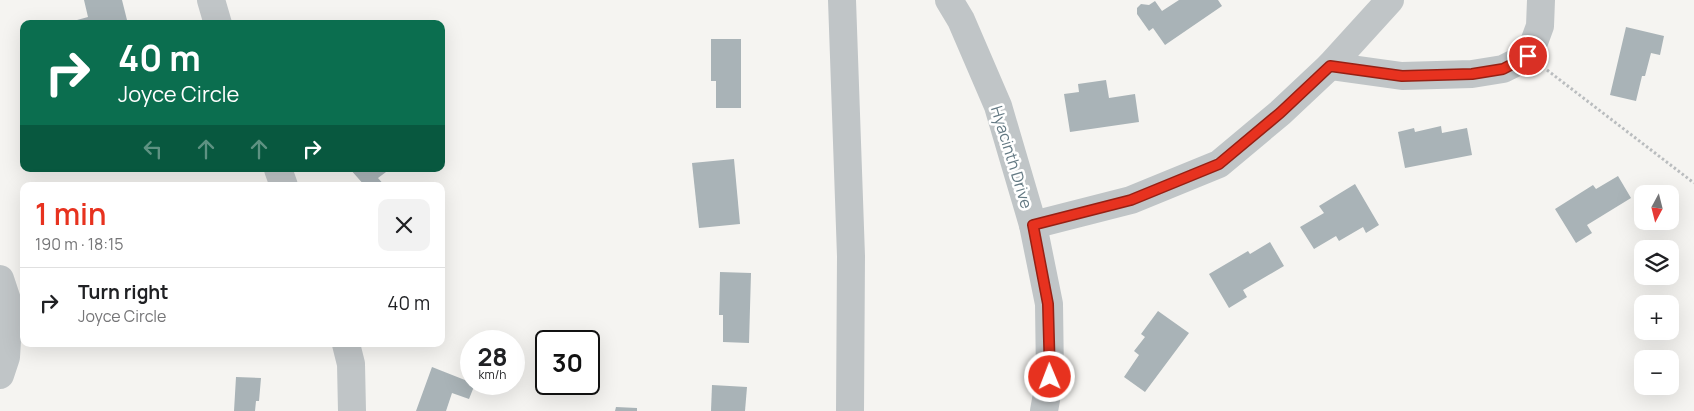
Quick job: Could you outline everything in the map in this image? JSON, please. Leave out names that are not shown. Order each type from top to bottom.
[{"type":"street","points":[[210,0],[217,20]]},
{"type":"street","points":[[842,0],[851,256],[850,411]]},
{"type":"street","name":"Hyacinth Drive","points":[[949,0],[961,20],[998,106],[1033,225],[1048,304],[1050,377],[1044,411]]},
{"type":"street","points":[[1033,225],[1131,200],[1219,164],[1280,113],[1330,66],[1390,0]]},
{"type":"street","points":[[1330,66],[1402,76],[1472,74],[1503,69],[1528,56],[1540,26],[1541,0]]},
{"type":"street","points":[[0,278],[9,306],[6,357],[0,375]]},
{"type":"street","points":[[347,347],[351,364],[352,411]]},
{"type":"path","points":[[1528,56],[1694,182]]},
{"type":"building","points":[[84,0],[122,0],[127,20],[77,20],[88,17]]},
{"type":"building","points":[[1179,0],[1218,0],[1222,6],[1165,45],[1153,28],[1149,31],[1137,14],[1137,8],[1141,4],[1149,5],[1155,1],[1162,11]]},
{"type":"building","points":[[1626,27],[1664,36],[1660,55],[1651,53],[1645,76],[1642,76],[1636,101],[1610,95]]},
{"type":"building","points":[[711,39],[741,39],[741,108],[716,108],[716,81],[711,81]]},
{"type":"building","points":[[1106,80],[1109,98],[1135,94],[1139,122],[1070,132],[1064,94],[1079,92],[1078,84]]},
{"type":"building","points":[[1441,126],[1442,133],[1467,128],[1472,155],[1405,168],[1398,132],[1414,128],[1415,132]]},
{"type":"building","points":[[734,159],[740,224],[699,228],[692,163]]},
{"type":"building","points":[[353,172],[386,172],[378,178],[382,182],[361,182]]},
{"type":"building","points":[[1618,176],[1631,198],[1587,225],[1592,233],[1576,243],[1555,209],[1593,185],[1596,189]]},
{"type":"building","points":[[1355,184],[1379,225],[1366,233],[1363,227],[1339,241],[1336,236],[1314,249],[1300,227],[1324,213],[1319,206]]},
{"type":"building","points":[[1270,242],[1284,266],[1243,290],[1247,297],[1229,308],[1209,274],[1248,251],[1250,254]]},
{"type":"building","points":[[720,272],[751,273],[749,343],[723,342],[723,315],[719,315]]},
{"type":"building","points":[[1158,311],[1189,333],[1145,392],[1124,377],[1139,355],[1134,351],[1145,337],[1141,334]]},
{"type":"building","points":[[432,367],[460,378],[460,395],[471,395],[469,399],[452,393],[446,411],[416,411]]},
{"type":"building","points":[[236,377],[261,378],[259,401],[256,401],[255,411],[234,411]]},
{"type":"building","points":[[712,385],[747,387],[745,411],[711,411]]},
{"type":"building","points":[[616,407],[637,408],[637,411],[615,411]]},
{"type":"route","points":[[1050,377],[1048,304],[1033,225],[1131,200],[1219,164],[1280,113],[1330,66],[1402,76],[1438,76],[1472,74],[1503,69],[1528,56]]}]
